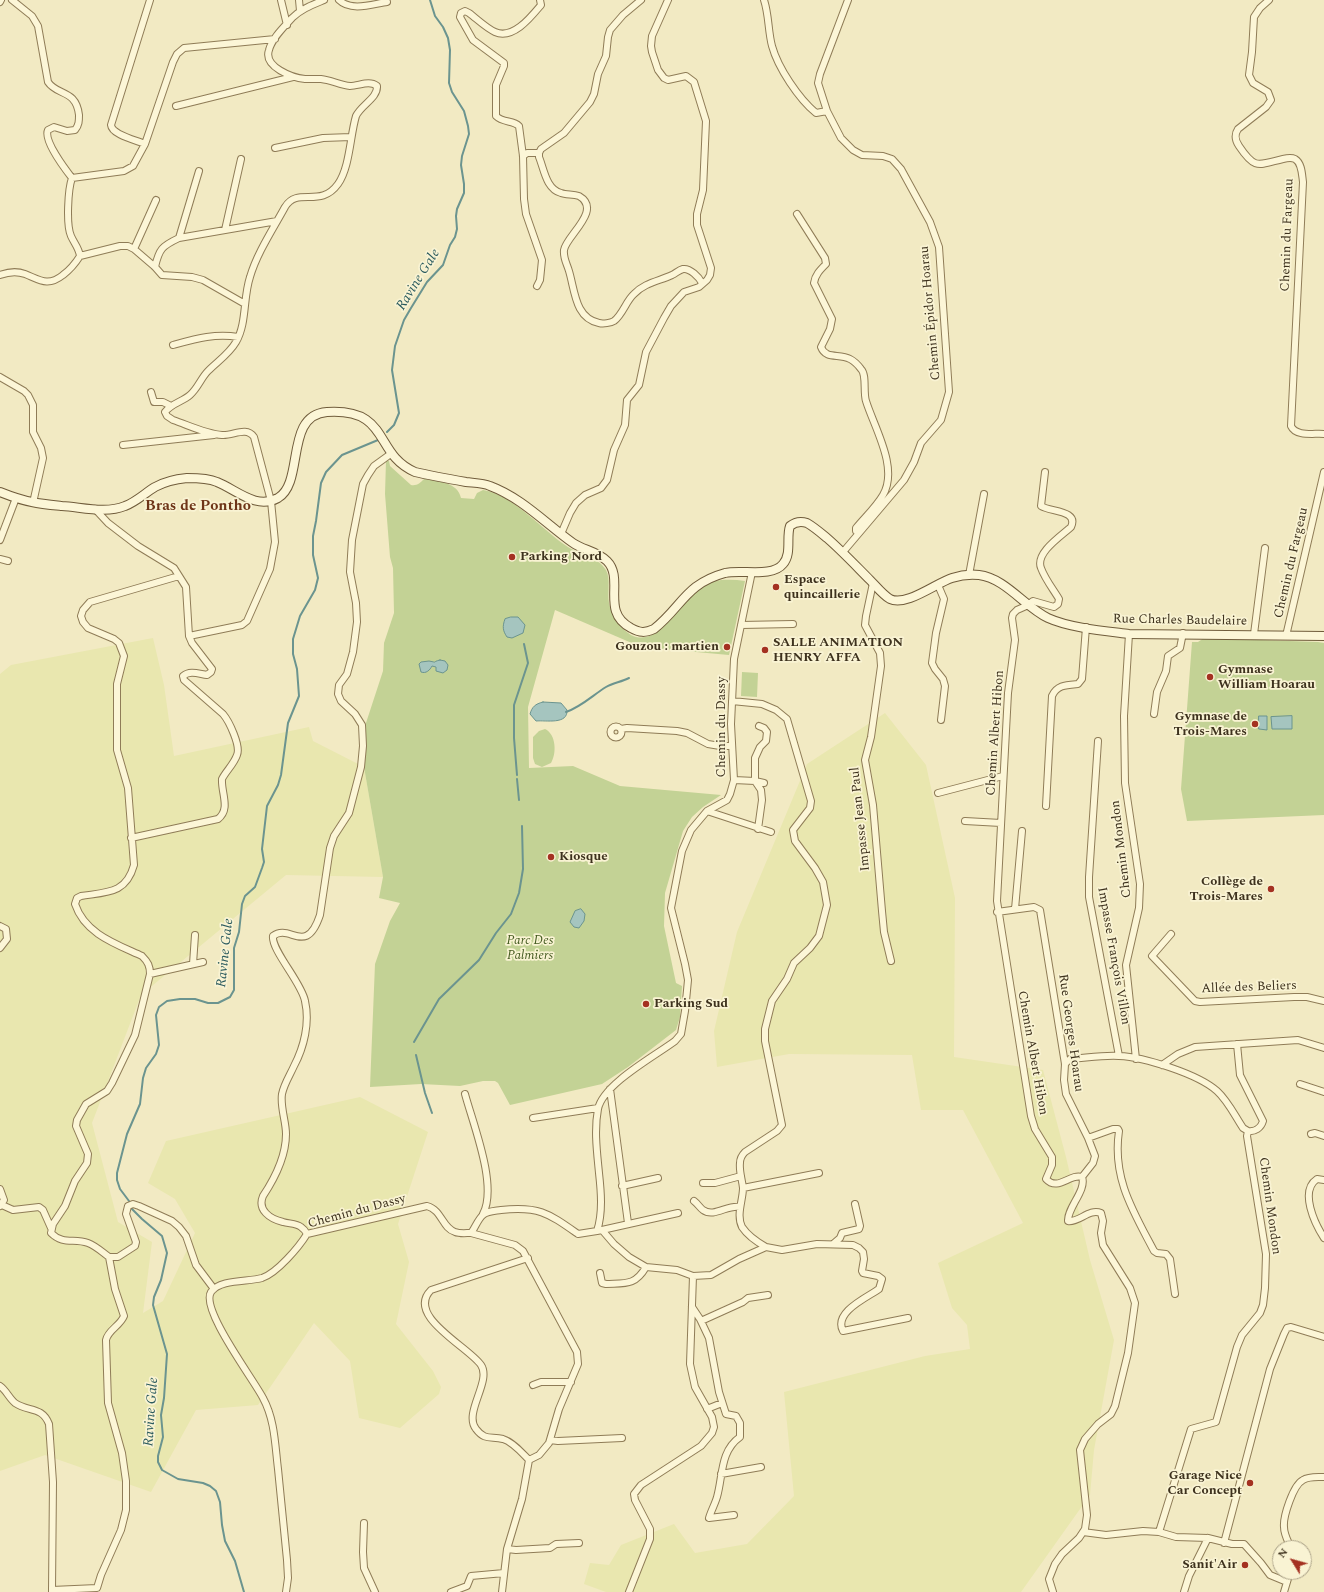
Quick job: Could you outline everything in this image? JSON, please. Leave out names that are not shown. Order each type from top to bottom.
[{"type":"main road","name":"Rue Charles Baudelaire","points":[[272,501],[280,497],[288,486],[301,433],[309,421],[319,414],[326,412],[346,412],[360,416],[371,422],[400,463],[415,472],[488,485],[526,505],[575,544],[600,554],[609,563],[613,574],[614,603],[617,615],[625,625],[638,632],[648,632],[654,629],[688,593],[702,581],[727,573],[776,570],[785,563],[789,528],[792,524],[798,522],[807,523],[843,552],[891,599],[898,601],[905,600],[951,578],[980,575],[990,578],[1048,618],[1067,624],[1106,631],[1129,634],[1183,633],[1324,636]]},
{"type":"main road","points":[[0,492],[33,503],[95,509],[114,509],[124,507],[157,486],[186,478],[203,478],[216,481],[256,502],[264,503],[272,501]]},
{"type":"street","points":[[12,0],[32,16],[38,26],[48,82],[54,88],[64,92],[72,98],[77,107],[79,121],[75,130],[68,131],[54,127],[48,130],[47,135],[50,144],[72,178],[69,191],[69,227],[70,235],[77,246],[80,256]]},
{"type":"street","points":[[145,144],[115,132],[111,125],[150,0]]},
{"type":"street","points":[[281,0],[287,25]]},
{"type":"street","points":[[299,0],[300,11]]},
{"type":"street","points":[[294,77],[276,68],[269,59],[269,50],[275,39],[300,11],[324,0]]},
{"type":"street","points":[[339,0],[346,6],[352,7],[387,2]]},
{"type":"street","points":[[537,286],[540,280],[542,260],[526,214],[524,199],[523,156],[519,126],[516,123],[501,120],[496,116],[496,85],[504,63],[473,40],[460,17],[461,13],[465,11],[470,13],[495,32],[504,34],[524,24],[541,5],[540,0]]},
{"type":"street","points":[[539,153],[541,149],[559,138],[590,102],[594,94],[598,74],[606,56],[610,30],[623,15],[641,0]]},
{"type":"street","points":[[561,534],[576,503],[585,495],[600,488],[608,480],[614,450],[625,425],[628,400],[640,381],[646,352],[664,318],[671,306],[684,292],[699,287],[710,275],[711,268],[697,225],[697,214],[703,190],[706,121],[694,82],[686,76],[668,80],[664,78],[658,70],[651,46],[652,36],[668,0]]},
{"type":"street","points":[[764,0],[772,46],[776,59],[782,70],[804,102],[816,113],[826,111]]},
{"type":"street","name":"Chemin Épidor Hoarau","points":[[843,552],[904,480],[914,462],[921,443],[938,425],[943,415],[949,392],[939,248],[930,222],[902,169],[892,159],[883,156],[862,156],[853,150],[841,138],[826,111],[818,84],[820,74],[848,0]]},
{"type":"street","name":"Chemin du Fargeau","points":[[1269,0],[1260,8],[1254,17],[1249,75],[1253,83],[1268,92],[1271,100],[1266,107],[1241,126],[1236,133],[1235,138],[1236,143],[1245,156],[1257,164],[1264,165],[1289,158],[1295,160],[1299,165],[1303,182],[1291,426],[1294,431],[1298,433],[1324,434]]},
{"type":"street","points":[[72,178],[128,170],[133,166],[145,144],[173,62],[180,51],[184,48],[275,39]]},
{"type":"street","points":[[176,106],[294,77],[327,80],[347,86],[370,83],[377,86],[376,93],[357,113],[346,163],[338,184],[322,196],[315,198],[301,197],[292,199],[285,206],[252,271],[247,287],[244,319],[238,337],[229,351],[208,371],[193,392],[171,406],[165,413],[170,418],[216,434],[223,435],[244,432],[252,434],[272,501],[275,542],[274,551],[270,569],[247,621],[237,627],[189,636]]},
{"type":"street","points":[[275,148],[323,138],[351,137]]},
{"type":"street","points":[[523,156],[528,153],[539,153]]},
{"type":"street","points":[[539,153],[547,180],[554,190],[563,194],[579,196],[585,202],[586,207],[584,220],[566,243],[564,255],[577,304],[585,316],[590,320],[600,323],[611,322],[617,318],[634,293],[650,283],[682,270],[692,272],[702,283]]},
{"type":"street","points":[[225,230],[241,159]]},
{"type":"street","points":[[179,238],[199,171]]},
{"type":"street","points":[[134,249],[156,200]]},
{"type":"street","points":[[797,214],[825,258],[826,264],[818,272],[814,283],[832,319],[830,329],[820,347],[826,355],[849,359],[863,370],[865,375],[865,397],[886,455],[888,478],[887,486],[884,494],[856,528],[856,531],[859,533]]},
{"type":"street","points":[[155,267],[158,254],[161,249],[168,243],[179,238],[277,221]]},
{"type":"street","points":[[0,275],[8,273],[24,274],[43,282],[51,282],[69,271],[80,256],[120,246],[128,246],[134,249],[155,267],[159,273],[165,276],[192,277],[203,280],[245,304]]},
{"type":"street","points":[[173,345],[213,336],[228,335],[238,337]]},
{"type":"street","points":[[0,377],[28,395],[34,405],[33,432],[41,448],[43,458],[33,503]]},
{"type":"street","points":[[151,392],[154,402],[163,402],[171,406]]},
{"type":"street","points":[[123,445],[216,434]]},
{"type":"street","points":[[307,1234],[297,1225],[281,1222],[269,1216],[261,1207],[260,1202],[276,1172],[283,1154],[286,1134],[282,1095],[288,1077],[301,1051],[305,1034],[306,1017],[306,1001],[300,986],[276,948],[273,940],[274,936],[281,933],[301,938],[307,936],[313,931],[317,924],[320,916],[330,848],[334,836],[349,813],[361,772],[363,746],[362,726],[355,714],[341,702],[338,694],[339,685],[345,677],[353,652],[357,622],[356,603],[350,572],[352,540],[363,484],[374,466],[392,453]]},
{"type":"street","points":[[1028,604],[1033,601],[1054,607],[1058,604],[1059,599],[1041,568],[1040,563],[1044,552],[1048,547],[1072,527],[1073,523],[1072,518],[1069,515],[1044,509],[1041,506],[1045,472]]},
{"type":"street","name":"Chemin du Fargeau","points":[[1286,636],[1324,472]]},
{"type":"street","points":[[969,575],[984,494]]},
{"type":"street","points":[[0,540],[16,498]]},
{"type":"street","points":[[95,509],[108,523],[138,546],[171,566],[186,587],[189,636],[192,643],[210,666],[212,672],[207,675],[187,674],[183,676],[184,680],[228,719],[238,748],[238,753],[235,759],[222,779],[226,806],[225,810],[218,819],[131,838]]},
{"type":"street","points":[[1254,634],[1265,548]]},
{"type":"street","points":[[0,559],[8,561]]},
{"type":"street","name":"Chemin du Dassy","points":[[599,1230],[600,1178],[596,1134],[598,1108],[602,1098],[616,1083],[675,1041],[681,1034],[686,1011],[688,980],[671,908],[682,851],[691,830],[707,811],[727,800],[734,780],[731,746],[734,659],[752,572]]},
{"type":"street","points":[[51,1228],[65,1206],[75,1181],[87,1163],[88,1154],[76,1126],[77,1120],[86,1104],[107,1091],[112,1083],[135,1035],[150,974],[150,967],[147,960],[142,956],[118,946],[98,935],[81,916],[75,904],[77,898],[81,896],[114,891],[121,888],[127,881],[134,865],[128,788],[117,750],[117,684],[124,656],[122,649],[114,639],[88,628],[83,622],[81,616],[83,610],[90,602],[179,576]]},
{"type":"street","name":"Impasse Jean Paul","points":[[873,583],[865,625],[880,653],[881,666],[871,737],[866,760],[873,805],[882,918],[891,961]]},
{"type":"street","points":[[938,584],[944,599],[936,633],[932,663],[943,678],[945,686],[941,720]]},
{"type":"street","name":"Chemin Albert Hibon","points":[[1028,604],[1017,610],[1012,616],[1015,640],[1008,693],[997,912],[1028,1102],[1035,1129],[1052,1157],[1046,1179],[1048,1182],[1056,1184],[1075,1176],[1082,1177]]},
{"type":"street","points":[[741,625],[793,624]]},
{"type":"street","points":[[1046,806],[1052,696],[1054,691],[1058,688],[1078,684],[1082,679],[1086,627]]},
{"type":"street","points":[[1154,714],[1157,692],[1166,671],[1168,656],[1180,648],[1183,633]]},
{"type":"street","name":"Chemin Mondon","points":[[1129,634],[1124,716],[1125,776],[1140,884],[1140,896],[1139,908],[1126,965],[1136,1059]]},
{"type":"street","points":[[732,701],[762,704],[776,710],[786,719],[811,801],[810,808],[792,830],[793,838],[815,868],[823,882],[827,905],[819,936],[810,948],[794,963],[787,979],[772,1001],[765,1029],[765,1042],[782,1125],[777,1131],[742,1156],[740,1164],[743,1188],[740,1207],[742,1227],[758,1243],[766,1247],[782,1250],[817,1244],[853,1245],[860,1248],[863,1252],[864,1259],[862,1267],[863,1273],[882,1278],[879,1289],[854,1305],[842,1319],[841,1327],[843,1331],[908,1318]]},
{"type":"street","points":[[758,829],[762,795],[761,790],[755,781],[755,758],[757,752],[767,738],[766,729],[759,726]]},
{"type":"street","points":[[621,729],[627,728],[676,731],[687,733],[708,744],[731,746]]},
{"type":"street","name":"Impasse François Villon","points":[[1098,741],[1088,878],[1089,897],[1120,1056]]},
{"type":"street","points":[[938,793],[1003,776]]},
{"type":"street","points":[[734,780],[755,781],[764,784]]},
{"type":"street","points":[[707,811],[758,829],[771,832]]},
{"type":"street","points":[[965,821],[1001,823]]},
{"type":"street","points":[[997,912],[1015,909],[1022,830]]},
{"type":"street","name":"Rue Georges Hoarau","points":[[1015,909],[1037,907],[1040,910],[1065,1064],[1064,1080],[1066,1094],[1088,1138],[1095,1156],[1093,1163],[1082,1177]]},
{"type":"street","points":[[0,926],[6,929],[7,939],[0,948]]},
{"type":"street","name":"Allée des Beliers","points":[[1171,934],[1152,956],[1195,1002],[1294,997],[1307,997],[1324,1001]]},
{"type":"street","points":[[193,964],[196,935]]},
{"type":"street","points":[[150,974],[203,962]]},
{"type":"street","points":[[1162,1065],[1178,1054],[1195,1047],[1298,1040],[1324,1048]]},
{"type":"street","points":[[1065,1064],[1070,1059],[1120,1056],[1162,1065],[1180,1071],[1206,1082],[1225,1101],[1244,1128],[1248,1131],[1257,1130],[1262,1125],[1263,1121],[1240,1075],[1237,1044]]},
{"type":"street","points":[[1300,1084],[1324,1092]]},
{"type":"street","points":[[610,1089],[628,1223]]},
{"type":"street","points":[[464,1094],[488,1180],[486,1210],[471,1233]]},
{"type":"street","points":[[532,1118],[598,1108]]},
{"type":"street","points":[[1088,1138],[1113,1129],[1119,1130],[1117,1150],[1118,1168],[1125,1195],[1154,1251],[1157,1254],[1166,1254],[1170,1259],[1174,1294]]},
{"type":"street","name":"Chemin Mondon","points":[[1159,1532],[1191,1429],[1216,1422],[1239,1340],[1258,1317],[1263,1305],[1266,1254],[1250,1156],[1248,1131]]},
{"type":"street","points":[[1311,1134],[1315,1133],[1324,1136]]},
{"type":"street","points":[[743,1188],[820,1173]]},
{"type":"street","points":[[703,1183],[715,1183],[741,1176]]},
{"type":"street","points":[[1053,1592],[1049,1579],[1055,1564],[1066,1549],[1079,1538],[1083,1532],[1087,1515],[1080,1450],[1085,1439],[1098,1424],[1111,1414],[1115,1406],[1128,1353],[1134,1304],[1130,1288],[1103,1245],[1101,1233],[1103,1221],[1101,1213],[1095,1212],[1073,1221],[1068,1220],[1069,1214],[1083,1183],[1082,1177]]},
{"type":"street","points":[[622,1186],[658,1178]]},
{"type":"street","points":[[1324,1180],[1317,1179],[1312,1182],[1308,1199],[1309,1206],[1324,1238]]},
{"type":"street","points":[[0,1189],[4,1200],[1,1205],[13,1210],[39,1206],[43,1210],[51,1228],[51,1233],[59,1240],[86,1242],[96,1246],[109,1257],[115,1289],[124,1316],[118,1326],[107,1336],[106,1340],[108,1403],[122,1453],[126,1482],[126,1510],[121,1530],[101,1575],[97,1588],[52,1591],[53,1482],[49,1424],[46,1417],[39,1412],[17,1404],[0,1386]]},
{"type":"street","points":[[694,1201],[703,1211],[712,1213],[735,1206],[740,1207]]},
{"type":"street","points":[[109,1257],[118,1257],[135,1246],[136,1242],[126,1214],[128,1206],[133,1204],[172,1221],[186,1236],[196,1265],[214,1289],[209,1298],[214,1318],[264,1399],[273,1422],[287,1560],[288,1578],[286,1592]]},
{"type":"street","points":[[833,1244],[840,1238],[842,1233],[858,1229],[860,1226],[855,1204]]},
{"type":"street","name":"Chemin du Dassy","points":[[214,1289],[217,1286],[226,1283],[263,1278],[274,1271],[302,1244],[307,1234],[427,1206],[434,1208],[450,1229],[455,1232],[471,1233],[515,1245],[523,1251],[577,1352],[578,1364],[559,1409],[550,1440]]},
{"type":"street","points":[[483,1214],[516,1209],[529,1209],[550,1215],[578,1234],[678,1213]]},
{"type":"street","points":[[599,1230],[629,1257],[646,1267],[677,1270],[693,1276],[711,1275],[739,1259],[766,1247]]},
{"type":"street","points":[[528,1258],[431,1290],[427,1294],[425,1304],[426,1311],[442,1331],[472,1354],[482,1366],[483,1377],[472,1422],[474,1428],[485,1437],[503,1439],[512,1444],[529,1460]]},
{"type":"street","points":[[600,1273],[602,1283],[606,1284],[635,1281],[646,1267]]},
{"type":"street","points":[[629,1592],[651,1534],[650,1529],[635,1500],[634,1494],[641,1486],[693,1452],[712,1433],[714,1422],[695,1387],[690,1364],[693,1276]]},
{"type":"street","points":[[701,1321],[743,1302],[748,1298],[768,1295]]},
{"type":"street","points":[[692,1306],[709,1338],[712,1359],[726,1414],[736,1416],[740,1423],[740,1437],[735,1440],[723,1460],[717,1498],[708,1518],[734,1515]]},
{"type":"street","points":[[1224,1542],[1270,1369],[1284,1334],[1287,1328],[1291,1327],[1324,1338]]},
{"type":"street","points":[[533,1385],[541,1382],[571,1382]]},
{"type":"street","points":[[707,1409],[722,1403]]},
{"type":"street","points":[[529,1460],[538,1455],[547,1447],[550,1440],[622,1438]]},
{"type":"street","points":[[502,1592],[507,1550],[522,1499],[529,1460]]},
{"type":"street","points":[[721,1474],[761,1467]]},
{"type":"street","points":[[1288,1540],[1285,1534],[1284,1518],[1294,1489],[1304,1479],[1311,1477],[1324,1477]]},
{"type":"street","points":[[364,1523],[364,1568],[375,1592]]},
{"type":"street","points":[[1083,1532],[1106,1535],[1143,1531],[1159,1532],[1176,1537],[1208,1538],[1232,1544],[1244,1544],[1270,1574],[1287,1582],[1284,1592]]},
{"type":"street","points":[[1184,1592],[1189,1576],[1208,1538]]},
{"type":"street","points":[[507,1550],[550,1548],[556,1544],[579,1543]]},
{"type":"street","points":[[451,1592],[467,1586],[471,1576],[504,1572]]},
{"type":"shaded area","points":[[153,638],[164,685],[174,756],[309,727],[313,741],[364,767],[383,877],[286,875],[141,995],[92,1123],[118,1222],[152,1242],[143,1313],[163,1301],[195,1233],[175,1199],[148,1183],[166,1141],[360,1097],[428,1132],[398,1224],[409,1262],[396,1324],[433,1371],[441,1387],[439,1394],[400,1428],[359,1418],[350,1361],[314,1323],[258,1405],[196,1410],[151,1492],[45,1455],[0,1471],[0,674],[11,665]]},
{"type":"shaded area","points":[[885,713],[926,765],[955,898],[954,1057],[1043,1070],[1066,1157],[1090,1260],[1114,1340],[1094,1450],[1090,1495],[1021,1592],[606,1592],[584,1584],[590,1563],[609,1565],[621,1545],[674,1524],[695,1553],[747,1544],[794,1496],[784,1392],[925,1356],[970,1349],[967,1325],[952,1308],[938,1263],[1023,1223],[963,1110],[921,1110],[912,1055],[789,1054],[717,1067],[714,1031],[737,932],[807,764]]},
{"type":"green space","name":"Parc Des Palmiers","points":[[386,461],[389,461],[390,466],[411,485],[417,485],[424,479],[446,483],[456,489],[461,498],[474,499],[477,493],[483,490],[495,493],[528,514],[568,547],[598,562],[606,570],[609,582],[609,599],[612,613],[627,632],[636,637],[646,637],[663,627],[692,592],[700,586],[722,580],[745,581],[729,655],[641,647],[555,610],[528,707],[529,768],[573,766],[620,786],[721,795],[703,807],[692,817],[683,831],[665,893],[664,926],[676,983],[682,986],[680,1017],[676,1030],[628,1067],[602,1084],[510,1105],[498,1083],[495,1081],[483,1081],[460,1086],[421,1084],[370,1087],[375,964],[390,921],[400,903],[379,898],[383,877],[364,767],[365,726],[383,671],[384,643],[394,613],[393,568],[390,557],[385,494]]},
{"type":"green space","name":"Gymnase de Trois-Mares","points":[[1204,638],[1324,643],[1324,815],[1187,821],[1181,789],[1192,642],[1198,642]]},
{"type":"green space","points":[[742,672],[758,673],[757,697],[741,696]]},
{"type":"green space","points":[[545,729],[549,731],[553,739],[555,749],[551,763],[542,767],[535,764],[533,758],[533,737],[539,731]]},
{"type":"water","points":[[518,617],[525,625],[523,633],[512,638],[507,637],[503,627],[505,619]]},
{"type":"water","points":[[440,660],[445,661],[448,665],[447,670],[443,673],[436,671],[436,667],[432,666],[428,671],[421,672],[419,664],[421,662],[435,662]]},
{"type":"water","points":[[543,702],[561,703],[567,710],[566,715],[564,718],[556,721],[536,721],[530,714],[536,705]]},
{"type":"water","points":[[1259,716],[1267,716],[1267,730],[1259,729]]},
{"type":"water","points":[[1292,716],[1292,729],[1272,729],[1271,717]]},
{"type":"water","points":[[581,909],[585,914],[584,921],[579,928],[574,927],[570,922],[575,911]]},
{"type":"waterway","name":"Ravine Gale","points":[[387,432],[394,425],[399,413],[392,370],[395,346],[404,320],[411,308],[427,282],[443,265],[450,245],[455,237],[457,229],[457,209],[464,193],[461,165],[462,156],[469,134],[468,126],[464,111],[452,92],[449,83],[450,50],[448,38],[443,27],[435,16],[430,0]]},
{"type":"waterway","name":"Ravine Gale","points":[[129,1201],[120,1189],[117,1180],[117,1173],[127,1134],[140,1104],[143,1078],[146,1068],[156,1054],[159,1045],[156,1015],[159,1007],[167,1001],[180,999],[195,999],[208,1003],[218,1003],[230,997],[234,990],[234,948],[239,932],[242,904],[245,896],[255,887],[264,862],[262,849],[267,806],[278,785],[281,775],[288,723],[299,696],[297,669],[293,654],[293,639],[300,616],[315,590],[318,578],[313,555],[313,536],[321,483],[326,472],[342,455],[378,440]]},
{"type":"waterway","points":[[517,775],[514,738],[514,705],[528,663],[524,644]]},
{"type":"waterway","points":[[566,712],[582,704],[611,684],[629,678]]},
{"type":"waterway","points":[[517,779],[519,800]]},
{"type":"waterway","points":[[414,1042],[439,999],[479,960],[496,933],[511,914],[519,893],[523,869],[522,826]]},
{"type":"waterway","points":[[416,1055],[425,1093],[432,1113]]},
{"type":"waterway","name":"Ravine Gale","points":[[131,1208],[162,1236],[167,1253],[161,1280],[154,1297],[153,1305],[167,1354],[164,1398],[161,1415],[163,1437],[158,1462],[162,1470],[178,1479],[203,1483],[216,1491],[220,1502],[225,1541],[235,1561],[244,1592]]},
{"type":"place","name":"Parking Nord","points":[[512,557]]},
{"type":"place","name":"Espace quincaillerie","points":[[776,587]]},
{"type":"place","name":"Gouzou : martien","points":[[727,647]]},
{"type":"place","name":"SALLE ANIMATION HENRY AFFA","points":[[765,650]]},
{"type":"place","name":"Gymnase William Hoarau","points":[[1210,677]]},
{"type":"place","name":"Gymnase de Trois-Mares","points":[[1255,724]]},
{"type":"place","name":"Kiosque","points":[[551,857]]},
{"type":"place","name":"Collège de Trois-Mares","points":[[1271,889]]},
{"type":"place","name":"Parking Sud","points":[[646,1004]]},
{"type":"place","name":"Garage Nice Car Concept","points":[[1250,1483]]},
{"type":"place","name":"Sanit'Air","points":[[1245,1565]]},
{"type":"district","name":"Bras de Pontho","points":[[198,507]]}]
